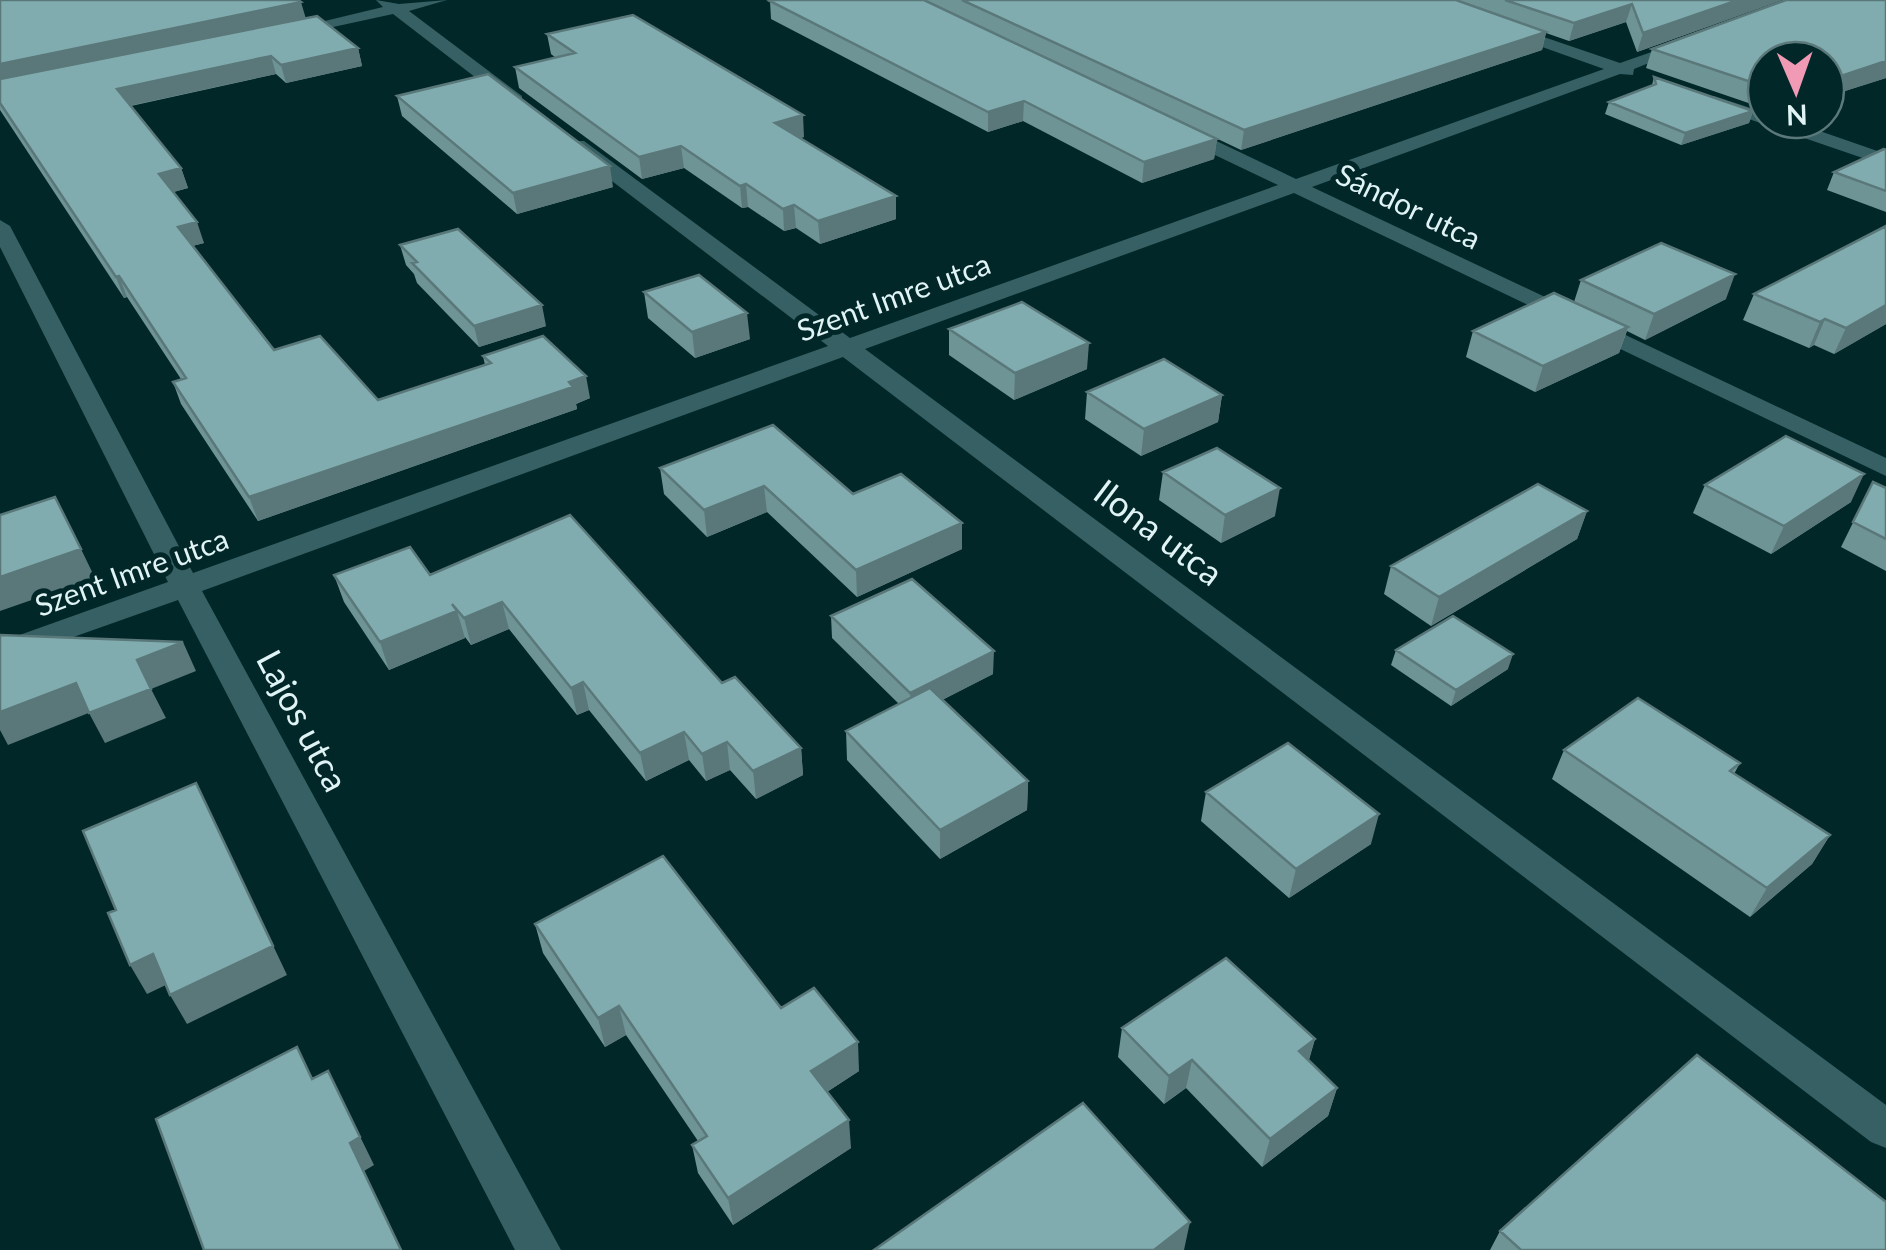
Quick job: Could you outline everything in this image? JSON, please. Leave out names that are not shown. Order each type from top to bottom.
[{"type":"street","points":[[266,36],[389,4],[439,0]]},
{"type":"street","name":"Ilona utca","points":[[389,4],[1886,1128]]},
{"type":"street","points":[[1494,25],[1656,81]]},
{"type":"street","name":"Szent Imre utca","points":[[0,653],[1714,34]]},
{"type":"street","points":[[1693,94],[1746,112]]},
{"type":"street","name":"Sándor utca","points":[[1153,118],[1886,468]]},
{"type":"street","points":[[1828,140],[1886,160]]},
{"type":"street","name":"Lajos utca","points":[[0,226],[185,586],[539,1250]]},
{"type":"building","points":[[0,0],[298,0],[301,2],[0,64]]},
{"type":"building","points":[[924,0],[1217,139],[1144,162],[1024,101],[988,112],[770,1]]},
{"type":"building","points":[[962,0],[1456,0],[1546,32],[1244,130]]},
{"type":"building","points":[[1505,0],[1738,0],[1643,33],[1632,4],[1574,23]]},
{"type":"building","points":[[1786,0],[1886,0],[1886,61],[1846,74],[1846,40],[1746,40],[1746,80],[1652,49]]},
{"type":"building","points":[[633,15],[803,115],[775,123],[896,196],[818,221],[794,205],[783,209],[746,184],[740,186],[681,146],[639,157],[515,67],[575,53],[547,34]]},
{"type":"building","points":[[317,16],[358,48],[281,65],[271,56],[117,89],[181,168],[159,174],[197,222],[178,227],[274,350],[320,336],[378,400],[491,363],[483,356],[543,336],[586,376],[569,382],[573,387],[249,497],[173,382],[186,378],[0,103],[0,79]]},
{"type":"building","points":[[488,74],[610,166],[513,193],[397,96]]},
{"type":"building","points":[[1654,77],[1746,109],[1746,113],[1685,133],[1609,102],[1656,84]]},
{"type":"building","points":[[1884,149],[1886,191],[1834,172]]},
{"type":"building","points":[[1886,226],[1886,305],[1846,328],[1825,319],[1820,322],[1754,294]]},
{"type":"building","points":[[458,229],[542,305],[474,326],[412,263],[417,262],[400,245]]},
{"type":"building","points":[[1661,243],[1735,274],[1654,314],[1581,280]]},
{"type":"building","points":[[699,275],[747,313],[692,332],[644,292]]},
{"type":"building","points":[[1554,293],[1628,327],[1543,366],[1473,331]]},
{"type":"building","points":[[1022,302],[1089,343],[1015,373],[949,329]]},
{"type":"building","points":[[1164,359],[1222,395],[1144,429],[1087,392]]},
{"type":"building","points":[[773,425],[853,494],[901,474],[962,523],[856,570],[764,486],[704,510],[660,468]]},
{"type":"building","points":[[1786,436],[1864,474],[1784,526],[1705,485]]},
{"type":"building","points":[[1217,448],[1280,488],[1225,515],[1163,472]]},
{"type":"building","points":[[1873,482],[1886,488],[1886,539],[1853,522]]},
{"type":"building","points":[[1538,484],[1587,511],[1439,597],[1391,566]]},
{"type":"building","points":[[55,497],[81,549],[0,577],[0,515]]},
{"type":"building","points":[[570,515],[722,683],[735,677],[801,748],[753,771],[727,742],[702,754],[684,732],[640,753],[583,682],[571,688],[502,602],[464,618],[452,604],[457,611],[380,642],[334,575],[410,547],[430,575]]},
{"type":"building","points":[[912,579],[994,651],[910,693],[831,616]]},
{"type":"building","points":[[1453,616],[1513,654],[1456,690],[1396,650]]},
{"type":"building","points":[[0,635],[183,642],[137,660],[151,689],[89,713],[76,683],[0,712]]},
{"type":"building","points":[[930,688],[1028,781],[940,830],[846,731]]},
{"type":"building","points":[[1638,698],[1740,763],[1730,771],[1830,835],[1767,888],[1564,750]]},
{"type":"building","points":[[1288,743],[1379,814],[1296,869],[1206,792]]},
{"type":"building","points":[[196,783],[273,946],[170,995],[153,954],[130,965],[108,913],[116,910],[83,831]]},
{"type":"building","points":[[663,856],[781,1008],[814,988],[858,1042],[811,1071],[849,1120],[728,1198],[692,1145],[707,1136],[619,1006],[598,1018],[535,924]]},
{"type":"building","points":[[1226,958],[1315,1039],[1299,1051],[1337,1088],[1270,1139],[1192,1060],[1169,1076],[1122,1028]]},
{"type":"building","points":[[297,1047],[312,1079],[328,1071],[360,1137],[350,1143],[401,1250],[204,1250],[156,1119]]},
{"type":"building","points":[[1697,1055],[1886,1202],[1886,1250],[1521,1250],[1500,1231]]},
{"type":"building","points":[[1083,1103],[1190,1222],[1154,1250],[874,1250]]}]
